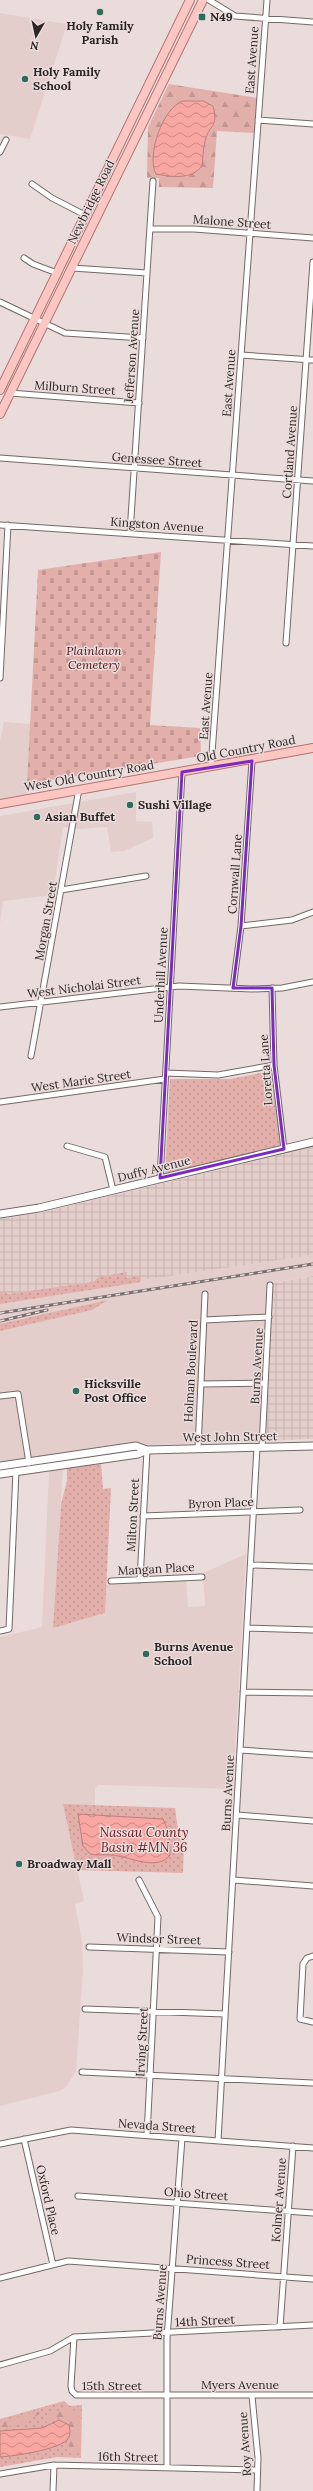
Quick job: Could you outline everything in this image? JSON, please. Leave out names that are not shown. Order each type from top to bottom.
[{"type":"main road","name":"Newbridge Road","points":[[0,390],[190,0]]},
{"type":"main road","name":"Newbridge Road","points":[[0,414],[203,0]]},
{"type":"main road","points":[[113,156],[124,161]]},
{"type":"main road","name":"Old Country Road","points":[[182,772],[211,768],[313,748]]},
{"type":"main road","name":"West Old Country Road","points":[[0,804],[182,772]]},
{"type":"main road","name":"Duffy Avenue","points":[[0,1214],[39,1208],[313,1142]]},
{"type":"main road","name":"West John Street","points":[[0,1466],[136,1446],[147,1450]]},
{"type":"main road","name":"West John Street","points":[[0,1474],[138,1454],[147,1450],[313,1446]]},
{"type":"main road","points":[[103,1459],[107,1450]]},
{"type":"street","points":[[209,0],[235,16],[313,22]]},
{"type":"street","name":"East Avenue","points":[[211,768],[267,0]]},
{"type":"street","points":[[258,120],[313,124]]},
{"type":"street","points":[[0,152],[6,140]]},
{"type":"street","name":"Jefferson Avenue","points":[[130,533],[153,181]]},
{"type":"street","points":[[32,184],[52,198],[85,215]]},
{"type":"street","name":"Malone Street","points":[[150,229],[190,229],[313,238]]},
{"type":"street","points":[[24,258],[33,264],[57,273]]},
{"type":"street","name":"Cortland Avenue","points":[[286,643],[313,262]]},
{"type":"street","points":[[72,268],[147,273]]},
{"type":"street","points":[[0,302],[65,333],[143,338]]},
{"type":"street","points":[[241,355],[313,360]]},
{"type":"street","name":"Milburn Street","points":[[10,394],[139,403]]},
{"type":"street","name":"Genessee Street","points":[[0,458],[313,480]]},
{"type":"street","name":"Kingston Avenue","points":[[0,525],[313,546]]},
{"type":"street","points":[[0,678],[2,596],[8,525]]},
{"type":"street","name":"Cornwall Lane","points":[[233,988],[241,926],[252,760]]},
{"type":"street","name":"Underhill Avenue","points":[[160,1178],[182,772]]},
{"type":"street","name":"Morgan Street","points":[[31,1056],[42,1002],[79,789]]},
{"type":"street","points":[[61,890],[146,876]]},
{"type":"street","points":[[241,926],[292,920],[313,912]]},
{"type":"street","name":"West Nicholai Street","points":[[0,1007],[171,987],[272,988],[313,982]]},
{"type":"street","name":"Loretta Lane","points":[[272,988],[274,1065],[284,1149]]},
{"type":"street","points":[[166,1073],[224,1075],[274,1065]]},
{"type":"street","name":"West Marie Street","points":[[0,1102],[165,1079]]},
{"type":"street","points":[[67,1146],[104,1157],[113,1190]]},
{"type":"street","name":"Burns Avenue","points":[[218,2141],[250,1566],[266,1383],[270,1285]]},
{"type":"street","name":"Holman Boulevard","points":[[198,1448],[205,1294]]},
{"type":"street","points":[[204,1320],[269,1317]]},
{"type":"street","points":[[201,1384],[266,1383]]},
{"type":"street","points":[[0,1396],[18,1394],[30,1469]]},
{"type":"street","name":"Milton Street","points":[[140,1580],[147,1450]]},
{"type":"street","points":[[0,1631],[9,1629],[16,1471]]},
{"type":"street","name":"Byron Place","points":[[143,1516],[300,1510]]},
{"type":"street","points":[[250,1566],[313,1567]]},
{"type":"street","name":"Mangan Place","points":[[111,1581],[202,1577]]},
{"type":"street","points":[[247,1628],[313,1630]]},
{"type":"street","points":[[243,1692],[313,1693]]},
{"type":"street","points":[[240,1750],[313,1756]]},
{"type":"street","points":[[236,1815],[313,1821]]},
{"type":"street","name":"Irving Street","points":[[139,1880],[158,1918],[147,2135]]},
{"type":"street","points":[[233,1880],[313,1886]]},
{"type":"street","name":"Windsor Street","points":[[89,1947],[229,1952]]},
{"type":"street","points":[[313,1956],[307,1958],[303,1964],[300,2019],[313,2022]]},
{"type":"street","points":[[86,2009],[225,2014]]},
{"type":"street","points":[[82,2072],[313,2082]]},
{"type":"street","name":"Nevada Street","points":[[0,2144],[71,2130],[313,2148]]},
{"type":"street","name":"Burns Avenue","points":[[167,2468],[168,2332],[182,2138]]},
{"type":"street","name":"Oxford Place","points":[[24,2139],[53,2264]]},
{"type":"street","name":"Kolmer Avenue","points":[[280,2327],[293,2146]]},
{"type":"street","name":"Ohio Street","points":[[78,2196],[313,2213]]},
{"type":"street","name":"Princess Street","points":[[0,2278],[68,2260],[313,2279]]},
{"type":"street","name":"14th Street","points":[[74,2337],[313,2325]]},
{"type":"street","points":[[0,2365],[50,2351],[74,2337]]},
{"type":"street","name":"15th Street","points":[[74,2337],[72,2391],[76,2395],[167,2396]]},
{"type":"street","name":"Myers Avenue","points":[[167,2396],[313,2395]]},
{"type":"street","name":"Roy Avenue","points":[[252,2396],[257,2491]]},
{"type":"street","points":[[53,2491],[54,2465]]},
{"type":"street","name":"16th Street","points":[[0,2474],[54,2465],[257,2470]]},
{"type":"highlighted area","points":[[252,761],[241,926],[233,988],[272,988],[274,1065],[284,1149],[160,1178],[182,772]]},
{"type":"shaded area","name":"Holy Family School","points":[[0,13],[67,24],[30,139],[0,134]]},
{"type":"shaded area","points":[[4,722],[30,724],[27,799],[0,804],[0,741]]},
{"type":"shaded area","points":[[136,792],[136,821],[152,822],[153,838],[124,851],[111,852],[107,827],[79,829],[63,827],[53,895],[3,901],[0,924],[0,816]]},
{"type":"shaded area","points":[[313,1147],[313,1255],[0,1301],[0,1219],[35,1214]]},
{"type":"shaded area","points":[[313,1255],[313,1276],[270,1283],[266,1441],[115,1446],[0,1463],[0,1301]]},
{"type":"shaded area","points":[[313,1276],[313,1439],[266,1441],[273,1283]]},
{"type":"shaded area","points":[[63,1468],[53,1628],[105,1613],[106,1585],[186,1580],[188,1607],[205,1606],[203,1573],[246,1554],[233,1789],[98,1785],[95,1789],[95,1805],[63,1805],[84,1901],[75,1904],[82,1941],[83,1970],[76,2071],[66,2087],[60,2091],[0,2106],[0,1637],[42,1627],[49,1471]]},
{"type":"green space","points":[[169,84],[257,98],[254,133],[217,131],[213,188],[159,187],[159,178],[147,178],[148,127]]},
{"type":"green space","name":"Plainlawn Cemetery","points":[[161,552],[150,725],[200,728],[201,756],[27,784],[38,570]]},
{"type":"green space","points":[[271,1071],[281,1146],[165,1173],[170,1079],[230,1079]]},
{"type":"green space","points":[[127,1272],[126,1278],[140,1276],[141,1282],[0,1304],[0,1291],[9,1294],[93,1282],[99,1277]]},
{"type":"green space","points":[[108,1300],[92,1310],[0,1331],[0,1324]]},
{"type":"green space","points":[[101,1464],[103,1489],[111,1488],[105,1613],[53,1628],[61,1504],[67,1481],[67,1468]]},
{"type":"green space","points":[[63,1804],[175,1808],[178,1830],[184,1841],[183,1873],[77,1870]]},
{"type":"green space","points":[[64,2401],[70,2406],[82,2405],[81,2458],[57,2457],[0,2467],[0,2419]]},
{"type":"green space","points":[[68,2408],[79,2412],[79,2452],[76,2455],[70,2453],[64,2419],[58,2418],[46,2422],[43,2420],[59,2410]]},
{"type":"green space","points":[[46,2410],[26,2422],[0,2429],[0,2421]]},
{"type":"water","points":[[183,101],[203,101],[213,106],[215,118],[205,141],[202,166],[192,174],[187,175],[168,176],[156,174],[153,166],[153,156],[158,133],[169,112]]},
{"type":"water","name":"Nassau County Basin #MN 36","points":[[78,1814],[163,1819],[169,1833],[170,1855],[164,1860],[150,1863],[118,1856],[90,1854],[83,1846]]},
{"type":"water","points":[[59,2420],[69,2425],[70,2429],[70,2435],[62,2444],[45,2450],[0,2457],[0,2431],[42,2428]]},
{"type":"railway","points":[[0,1313],[313,1264]]},
{"type":"railway","points":[[0,1321],[47,1310]]},
{"type":"place","name":"Holy Family Parish","points":[[100,12]]},
{"type":"place","name":"N49","points":[[202,17]]},
{"type":"place","name":"Holy Family School","points":[[25,79]]},
{"type":"place","name":"Sushi Village","points":[[130,805]]},
{"type":"place","name":"Asian Buffet","points":[[37,817]]},
{"type":"place","name":"Hicksville Post Office","points":[[76,1391]]},
{"type":"place","name":"Burns Avenue School","points":[[146,1654]]},
{"type":"place","name":"Broadway Mall","points":[[19,1864]]}]
